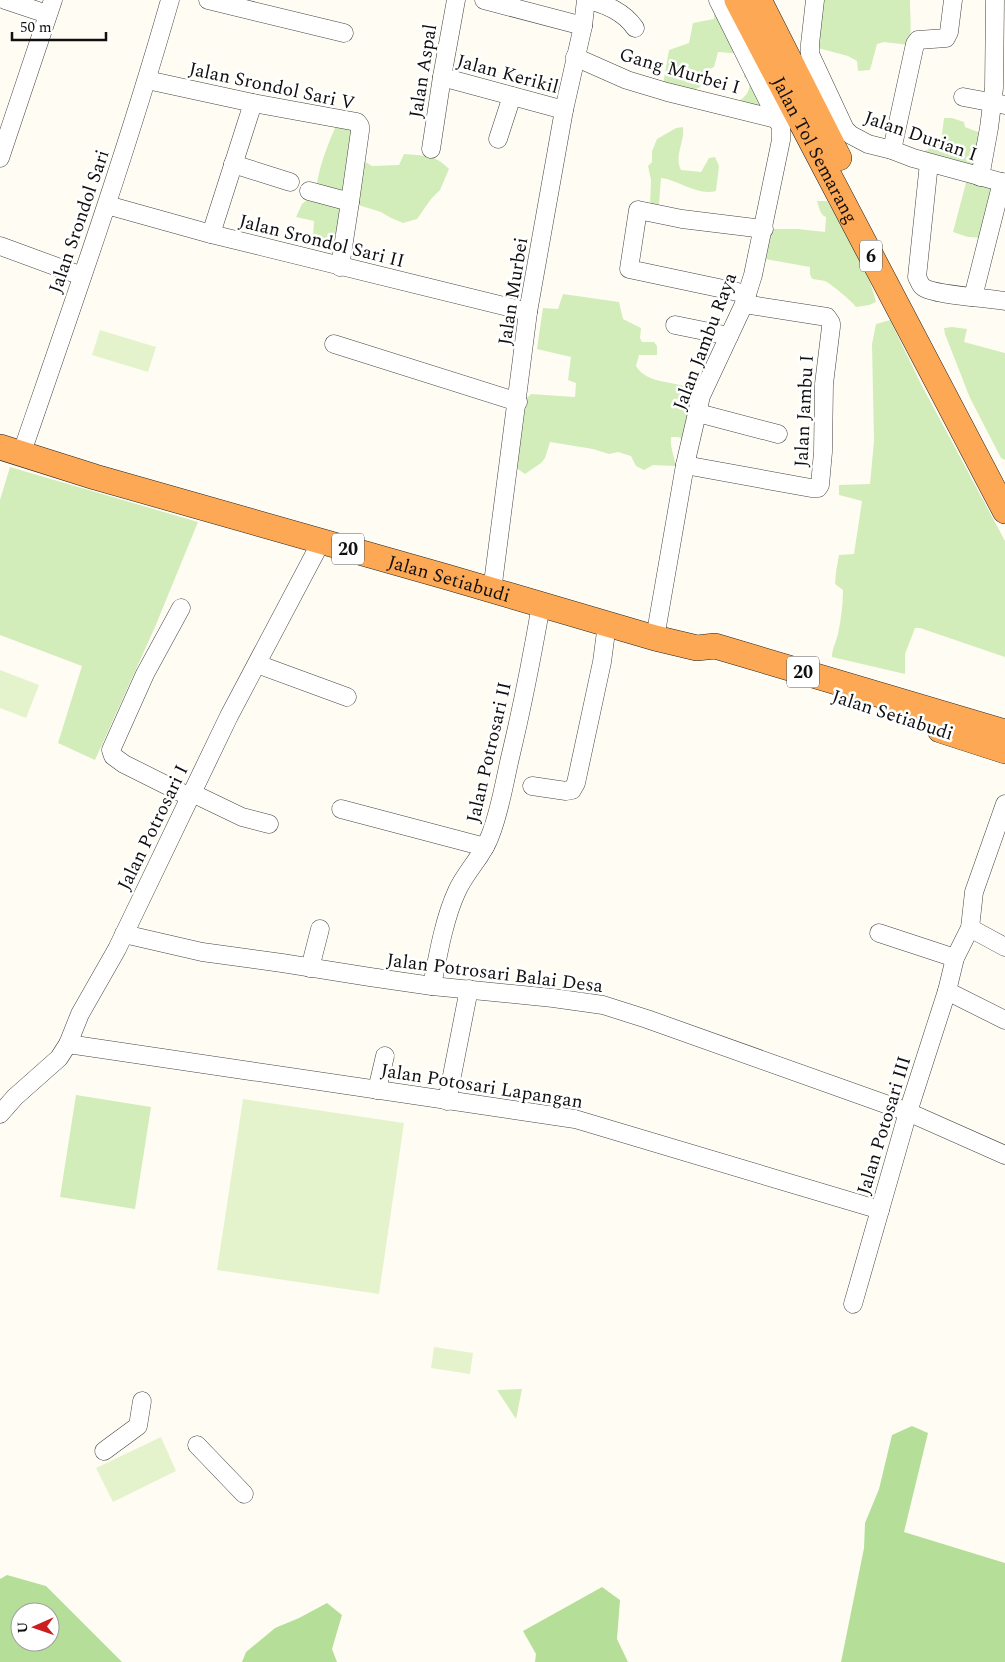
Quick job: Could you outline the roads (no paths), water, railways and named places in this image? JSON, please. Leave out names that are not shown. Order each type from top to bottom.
[{"type":"highway","name":"Jalan Tol Semarang","points":[[737,0],[1005,511]]},
{"type":"highway","name":"Jalan Tol Semarang","points":[[758,0],[954,384],[1005,477]]},
{"type":"highway","name":"Jalan Setiabudi","points":[[10,451],[655,638],[697,648],[715,646],[1005,732]]},
{"type":"highway","name":"Jalan Setiabudi","points":[[697,648],[715,660],[803,685],[1005,751]]},
{"type":"street","points":[[0,158],[50,7],[5,0]]},
{"type":"street","name":"Jalan Srondol Sari","points":[[10,451],[82,276],[147,80],[170,0]]},
{"type":"street","points":[[208,0],[344,33]]},
{"type":"street","name":"Jalan Aspal","points":[[431,149],[456,0]]},
{"type":"street","points":[[484,0],[583,26]]},
{"type":"street","points":[[588,0],[618,12],[630,21],[635,28]]},
{"type":"street","name":"Jalan Murbei","points":[[492,591],[518,402],[528,312],[564,110],[588,0]]},
{"type":"street","name":"Jalan Jambu Raya","points":[[655,638],[685,466],[698,412],[707,382],[745,299],[753,275],[781,140],[781,127],[718,0]]},
{"type":"street","name":"Jalan Durian I","points":[[815,0],[810,44],[812,59],[846,129],[851,134],[868,144],[1004,183],[973,297]]},
{"type":"street","points":[[892,150],[914,44],[918,40],[946,38],[949,32],[953,0]]},
{"type":"street","points":[[980,177],[989,128],[998,104],[995,0]]},
{"type":"street","name":"Gang Murbei I","points":[[575,57],[627,80],[659,90],[776,119]]},
{"type":"street","name":"Jalan Kerikil","points":[[442,78],[564,110]]},
{"type":"street","name":"Jalan Srondol Sari V","points":[[147,80],[253,103],[357,122],[360,131],[350,202]]},
{"type":"street","points":[[498,139],[512,96]]},
{"type":"street","points":[[963,97],[998,104]]},
{"type":"street","points":[[211,234],[253,103]]},
{"type":"street","points":[[929,163],[917,277],[923,287],[931,290],[1005,301]]},
{"type":"street","points":[[233,164],[290,182]]},
{"type":"street","points":[[309,191],[350,202],[340,267]]},
{"type":"street","name":"Jalan Srondol Sari II","points":[[107,205],[340,267],[528,312]]},
{"type":"street","points":[[745,299],[629,269],[638,210],[682,219],[764,229]]},
{"type":"street","points":[[0,246],[82,276]]},
{"type":"street","name":"Jalan Jambu I","points":[[685,466],[811,488],[820,485],[823,452],[824,384],[831,327],[829,319],[745,299]]},
{"type":"street","points":[[675,325],[729,336]]},
{"type":"street","points":[[334,344],[518,402]]},
{"type":"street","points":[[698,412],[778,434]]},
{"type":"street","name":"Jalan Potrosari I","points":[[0,1114],[15,1097],[59,1058],[68,1044],[80,1014],[117,950],[229,716],[321,542]]},
{"type":"street","name":"Jalan Potrosari II","points":[[432,986],[454,897],[466,874],[486,847],[497,816],[518,726],[541,605]]},
{"type":"street","points":[[182,608],[146,674],[112,750],[112,756],[124,764],[242,817],[269,824]]},
{"type":"street","points":[[532,786],[566,792],[572,790],[576,784],[602,662],[607,624]]},
{"type":"street","points":[[257,664],[347,697]]},
{"type":"street","name":"Jalan Potosari III","points":[[853,1304],[908,1112],[947,991],[955,958],[970,928],[974,892],[1005,804]]},
{"type":"street","points":[[341,809],[486,847]]},
{"type":"street","points":[[970,928],[1005,947]]},
{"type":"street","points":[[310,968],[320,929]]},
{"type":"street","points":[[879,933],[955,958]]},
{"type":"street","name":"Jalan Potrosari Balai Desa","points":[[124,934],[202,952],[432,986],[603,1005],[908,1112],[1005,1155]]},
{"type":"street","points":[[447,1100],[469,989]]},
{"type":"street","points":[[947,991],[1005,1020]]},
{"type":"street","name":"Jalan Potosari Lapangan","points":[[68,1044],[575,1119],[880,1210]]},
{"type":"street","points":[[377,1090],[385,1056]]},
{"type":"street","points":[[104,1451],[138,1426],[142,1401]]},
{"type":"street","points":[[197,1445],[244,1494]]}]
